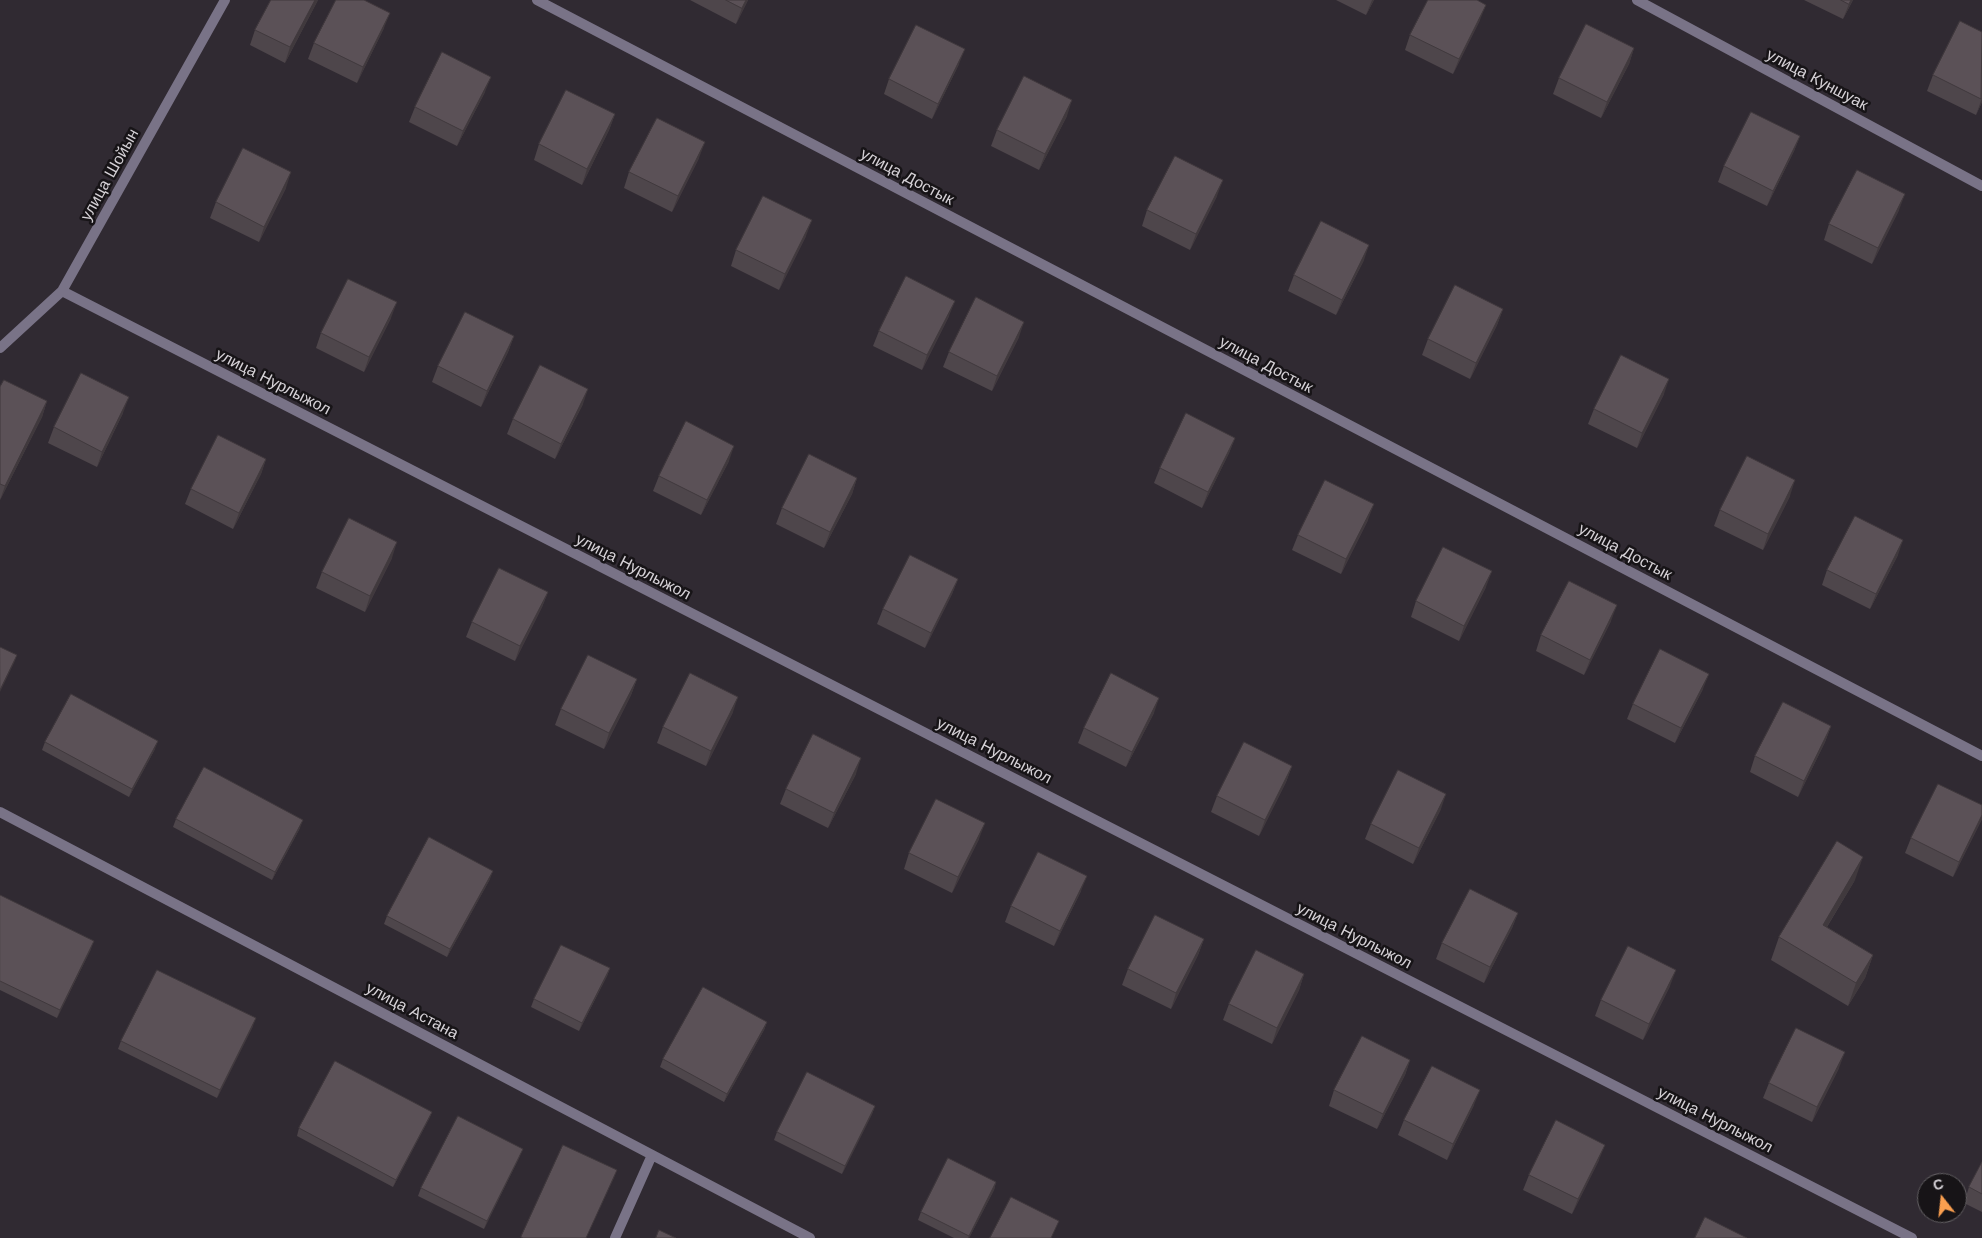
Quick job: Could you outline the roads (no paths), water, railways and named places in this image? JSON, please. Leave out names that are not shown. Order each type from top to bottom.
[{"type":"street","name":"улица Шойын","points":[[0,348],[62,291],[225,0]]},
{"type":"street","name":"улица Достык","points":[[537,0],[1982,756]]},
{"type":"street","name":"улица Куншуак","points":[[1637,0],[1982,186]]},
{"type":"street","name":"улица Нурлыжол","points":[[62,291],[1912,1238]]},
{"type":"street","name":"улица Астана","points":[[0,812],[810,1238]]},
{"type":"street","points":[[615,1238],[652,1154]]}]
